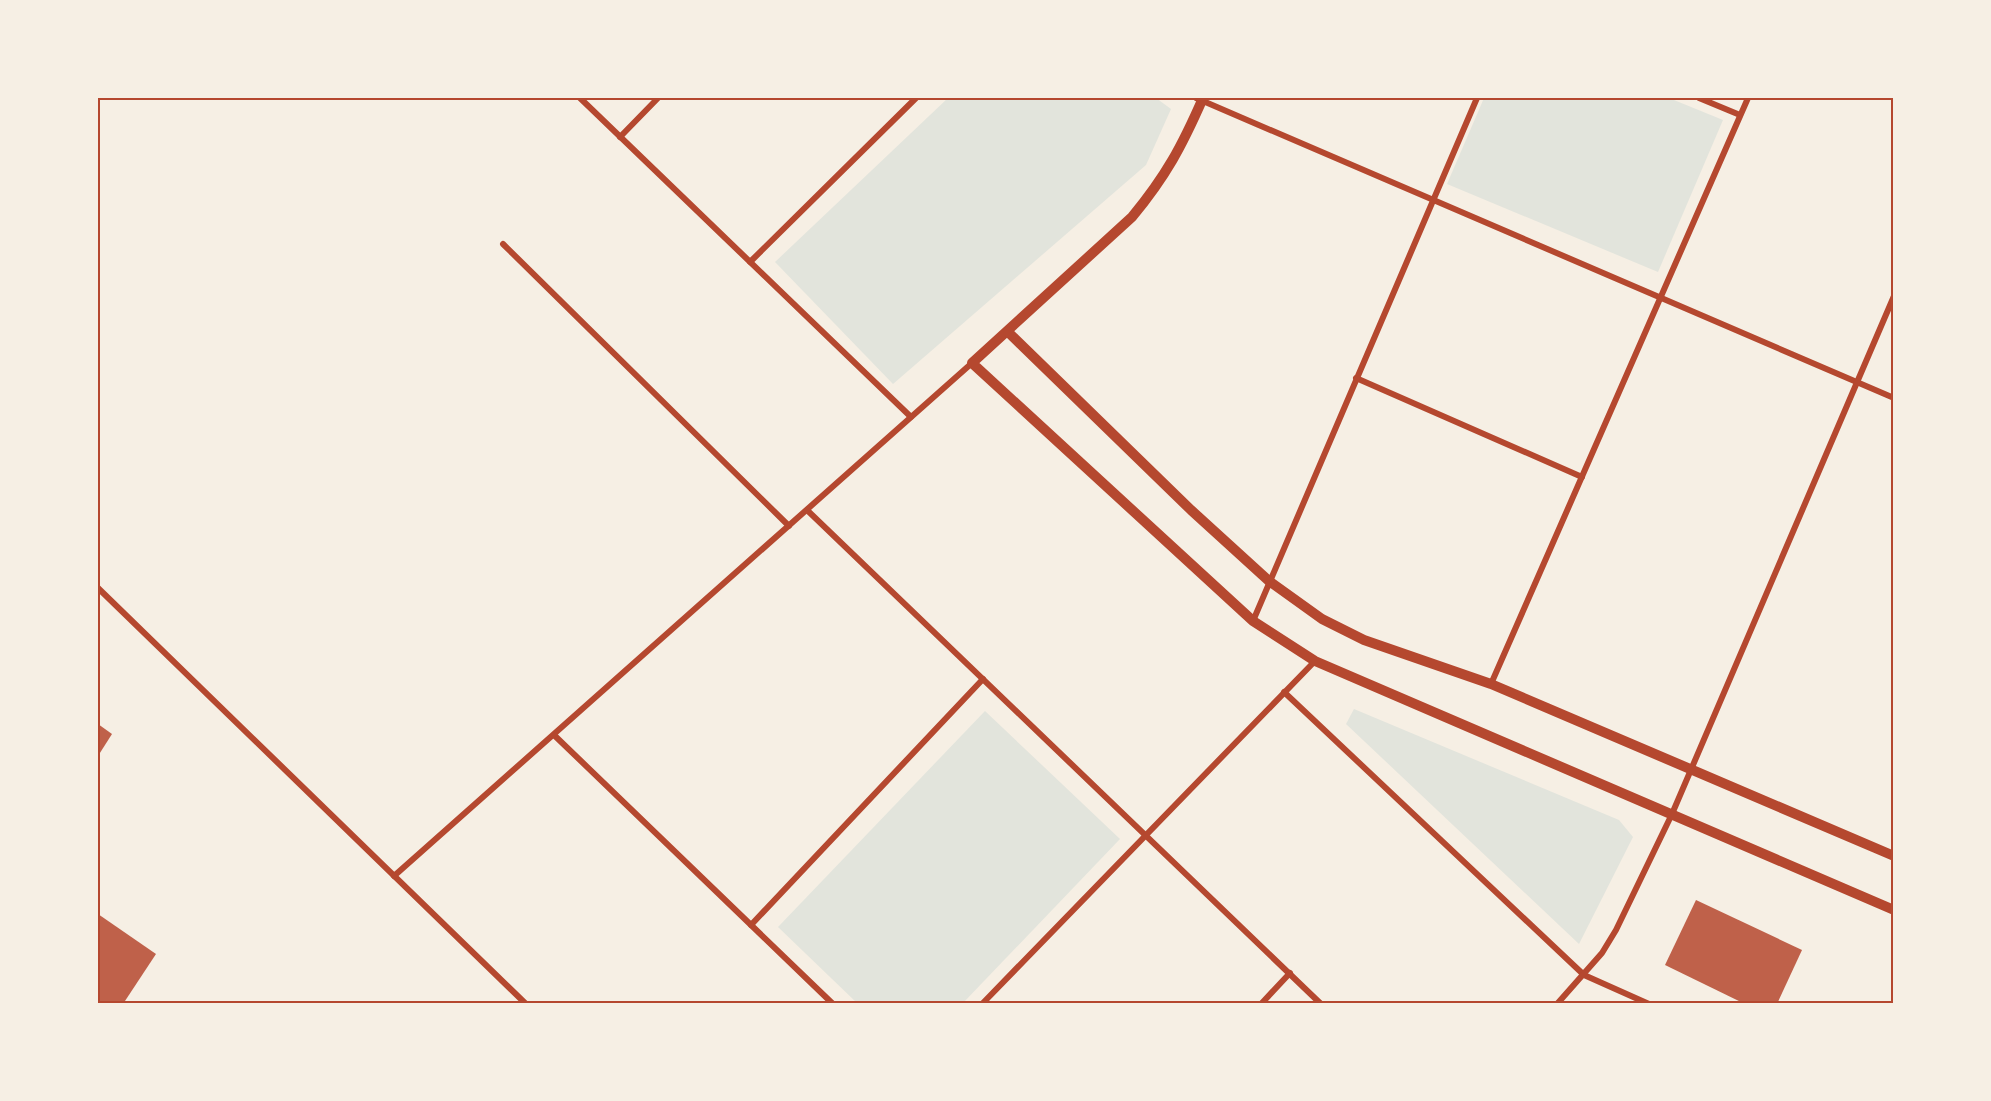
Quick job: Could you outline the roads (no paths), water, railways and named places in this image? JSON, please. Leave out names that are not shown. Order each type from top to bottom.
[{"type":"street","points":[[580,98],[911,417]]},
{"type":"street","points":[[620,137],[658,98]]},
{"type":"street","points":[[750,262],[916,98]]},
{"type":"street","points":[[1252,621],[1476,98]]},
{"type":"street","points":[[1699,98],[1740,115]]},
{"type":"street","points":[[1491,684],[1748,98]]},
{"type":"street","points":[[394,876],[1008,332],[1132,217],[1171,166],[1184,142],[1200,99],[1893,398]]},
{"type":"street","points":[[503,244],[789,526]]},
{"type":"street","points":[[1557,1004],[1602,953],[1616,930],[1672,814],[1893,296]]},
{"type":"street","points":[[1008,332],[1191,510],[1269,581],[1322,619],[1364,640],[1491,684],[1893,856]]},
{"type":"street","points":[[972,363],[1252,621],[1315,660],[1893,910]]},
{"type":"street","points":[[1356,378],[1582,477]]},
{"type":"street","points":[[807,510],[1321,1004]]},
{"type":"street","points":[[98,588],[526,1004]]},
{"type":"street","points":[[982,1004],[1315,660]]},
{"type":"street","points":[[751,925],[983,679]]},
{"type":"street","points":[[1284,692],[1584,975],[1649,1004]]},
{"type":"street","points":[[554,735],[833,1004]]},
{"type":"street","points":[[1261,1004],[1290,973]]}]
